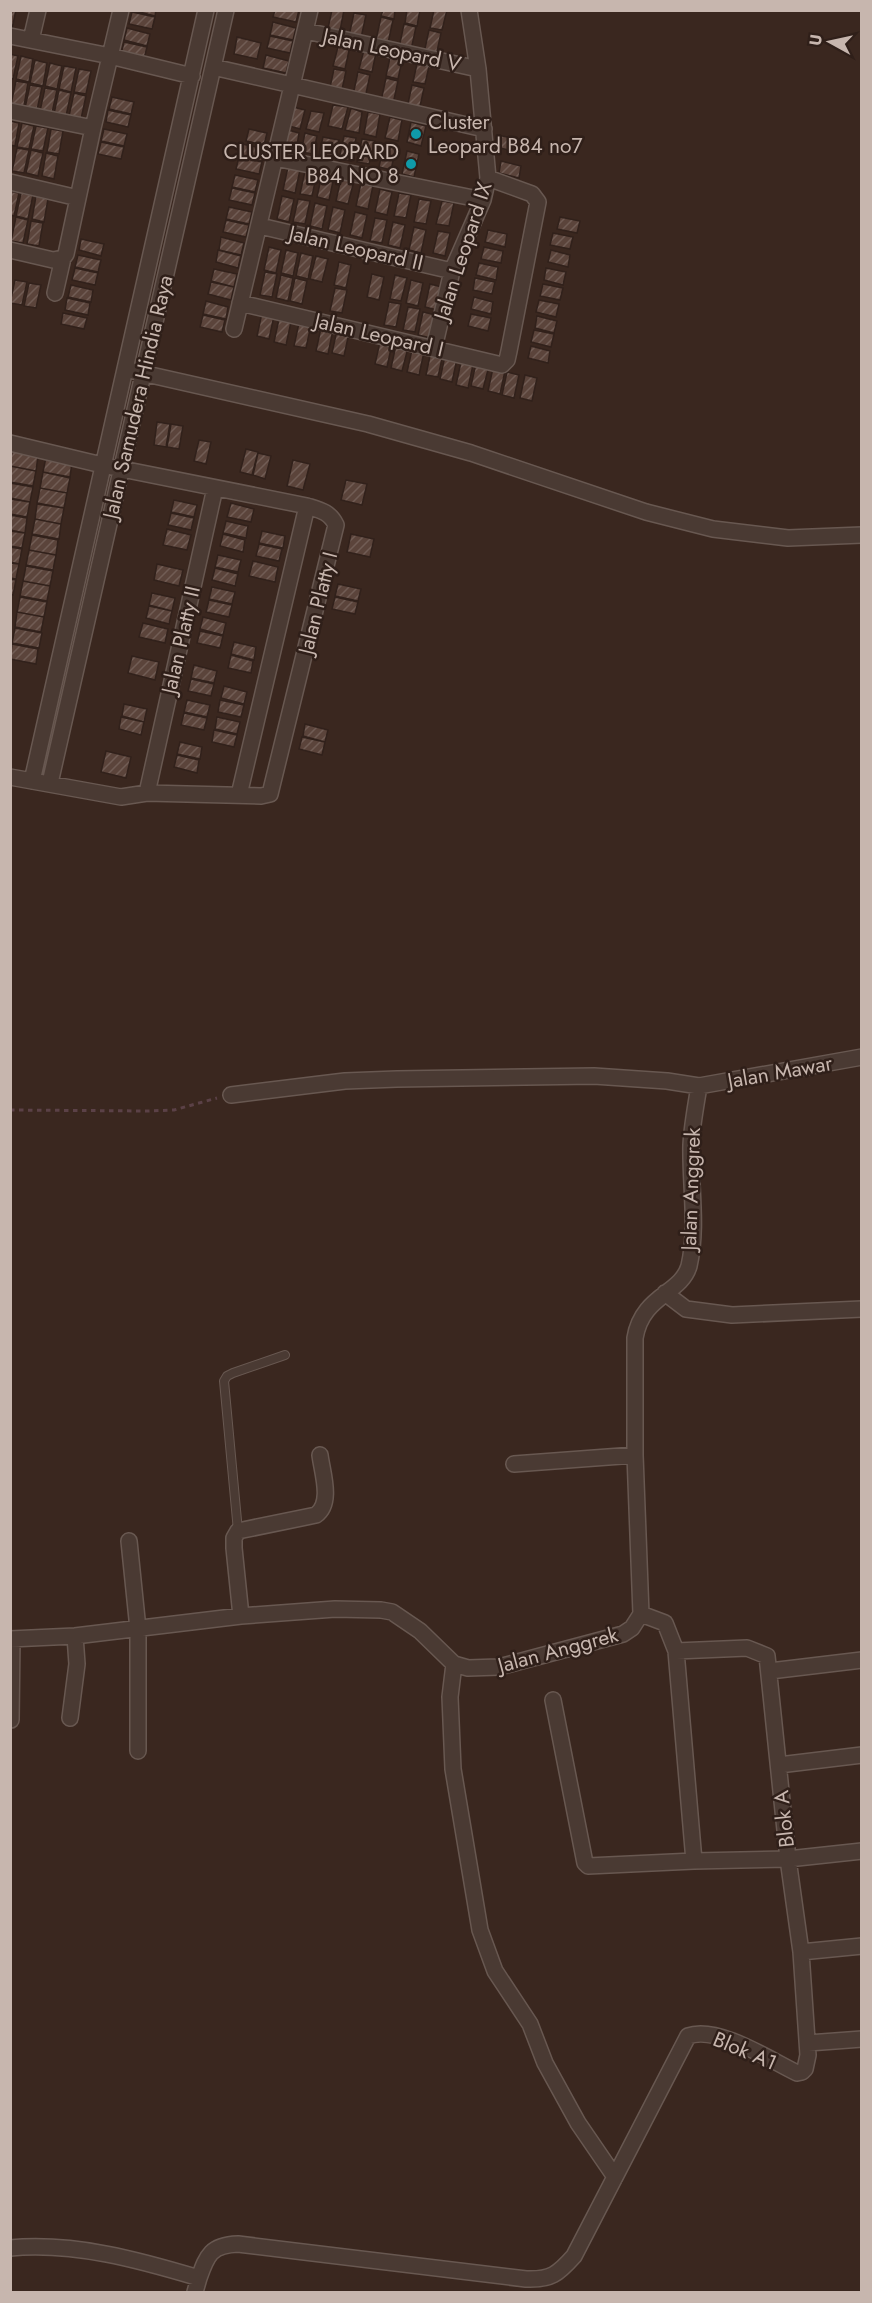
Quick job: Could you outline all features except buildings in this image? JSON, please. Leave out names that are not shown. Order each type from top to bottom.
[{"type":"street","points":[[31,40],[38,10]]},
{"type":"street","points":[[55,293],[63,258],[66,254],[121,10]]},
{"type":"street","name":"Jalan Samudera Hindia Raya","points":[[32,781],[206,10]]},
{"type":"street","points":[[234,329],[310,10]]},
{"type":"street","name":"Jalan Leopard IX","points":[[434,348],[452,271],[483,200],[488,178],[478,69],[469,10]]},
{"type":"street","name":"Jalan Samudera Hindia Raya","points":[[50,783],[225,11]]},
{"type":"street","name":"Jalan Leopard V","points":[[306,31],[478,69]]},
{"type":"street","points":[[10,36],[110,56],[192,76]]},
{"type":"street","points":[[213,67],[484,129]]},
{"type":"street","points":[[10,111],[93,128]]},
{"type":"street","points":[[275,158],[483,200]]},
{"type":"street","name":"Jalan Leopard I","points":[[240,303],[502,365],[507,360],[509,351],[538,202],[532,194],[488,178]]},
{"type":"street","points":[[10,182],[78,198]]},
{"type":"street","name":"Jalan Leopard II","points":[[260,226],[452,271]]},
{"type":"street","points":[[10,250],[56,260],[63,258]]},
{"type":"street","points":[[132,338],[150,341]]},
{"type":"street","points":[[124,370],[143,372],[369,424],[471,453],[646,512],[713,529],[788,538],[861,536]]},
{"type":"street","name":"Jalan Platty I","points":[[10,443],[102,465],[323,510],[332,516],[336,525],[270,794],[261,796],[147,793],[121,796],[10,777]]},
{"type":"street","name":"Jalan Platty II","points":[[147,793],[214,488]]},
{"type":"street","points":[[239,795],[307,506]]},
{"type":"street","name":"Jalan Mawar","points":[[231,1095],[345,1081],[560,1076],[634,1078],[699,1086],[861,1057]]},
{"type":"street","name":"Jalan Anggrek","points":[[454,1664],[468,1668],[499,1667],[623,1634],[633,1628],[641,1614],[635,1455],[635,1338],[638,1324],[651,1304],[679,1281],[688,1269],[692,1247],[691,1146],[699,1086]]},
{"type":"street","points":[[665,1293],[686,1309],[732,1315],[861,1309]]},
{"type":"street","points":[[241,1616],[234,1538],[238,1531],[316,1515],[321,1511],[326,1497],[320,1455]]},
{"type":"street","points":[[514,1464],[635,1455]]},
{"type":"street","points":[[129,1541],[138,1629],[138,1751]]},
{"type":"street","points":[[10,2248],[42,2246],[151,2264],[197,2285],[205,2260],[210,2254],[220,2247],[238,2244],[540,2280],[552,2277],[562,2270],[574,2256],[615,2176],[578,2122],[545,2063],[530,2024],[495,1971],[480,1930],[453,1769],[450,1706],[454,1664],[420,1631],[392,1612],[335,1609],[241,1616],[75,1636],[11,1639],[11,1720]]},
{"type":"street","points":[[641,1614],[665,1623],[676,1651],[693,1861]]},
{"type":"street","points":[[70,1718],[77,1664],[75,1636]]},
{"type":"street","points":[[676,1651],[747,1648],[768,1656],[770,1671],[861,1660]]},
{"type":"street","name":"Blok A","points":[[770,1671],[788,1859],[801,1952],[808,2043],[808,2055],[805,2069],[802,2072]]},
{"type":"street","points":[[552,1700],[585,1863],[593,1867],[693,1861],[788,1859],[861,1851]]},
{"type":"street","points":[[779,1765],[861,1755]]},
{"type":"street","points":[[801,1952],[861,1946]]},
{"type":"street","name":"Blok A1","points":[[615,2176],[688,2036],[696,2033],[706,2034],[733,2042],[797,2073],[802,2072]]},
{"type":"street","points":[[808,2043],[861,2039]]},
{"type":"lane","points":[[238,1531],[224,1381],[233,1373],[285,1355]]},
{"type":"path","points":[[10,1110],[174,1110],[231,1095]]},
{"type":"place","name":"Cluster Leopard B84 no7","points":[[416,134]]},
{"type":"place","name":"CLUSTER LEOPARD B84 NO 8","points":[[411,164]]}]
